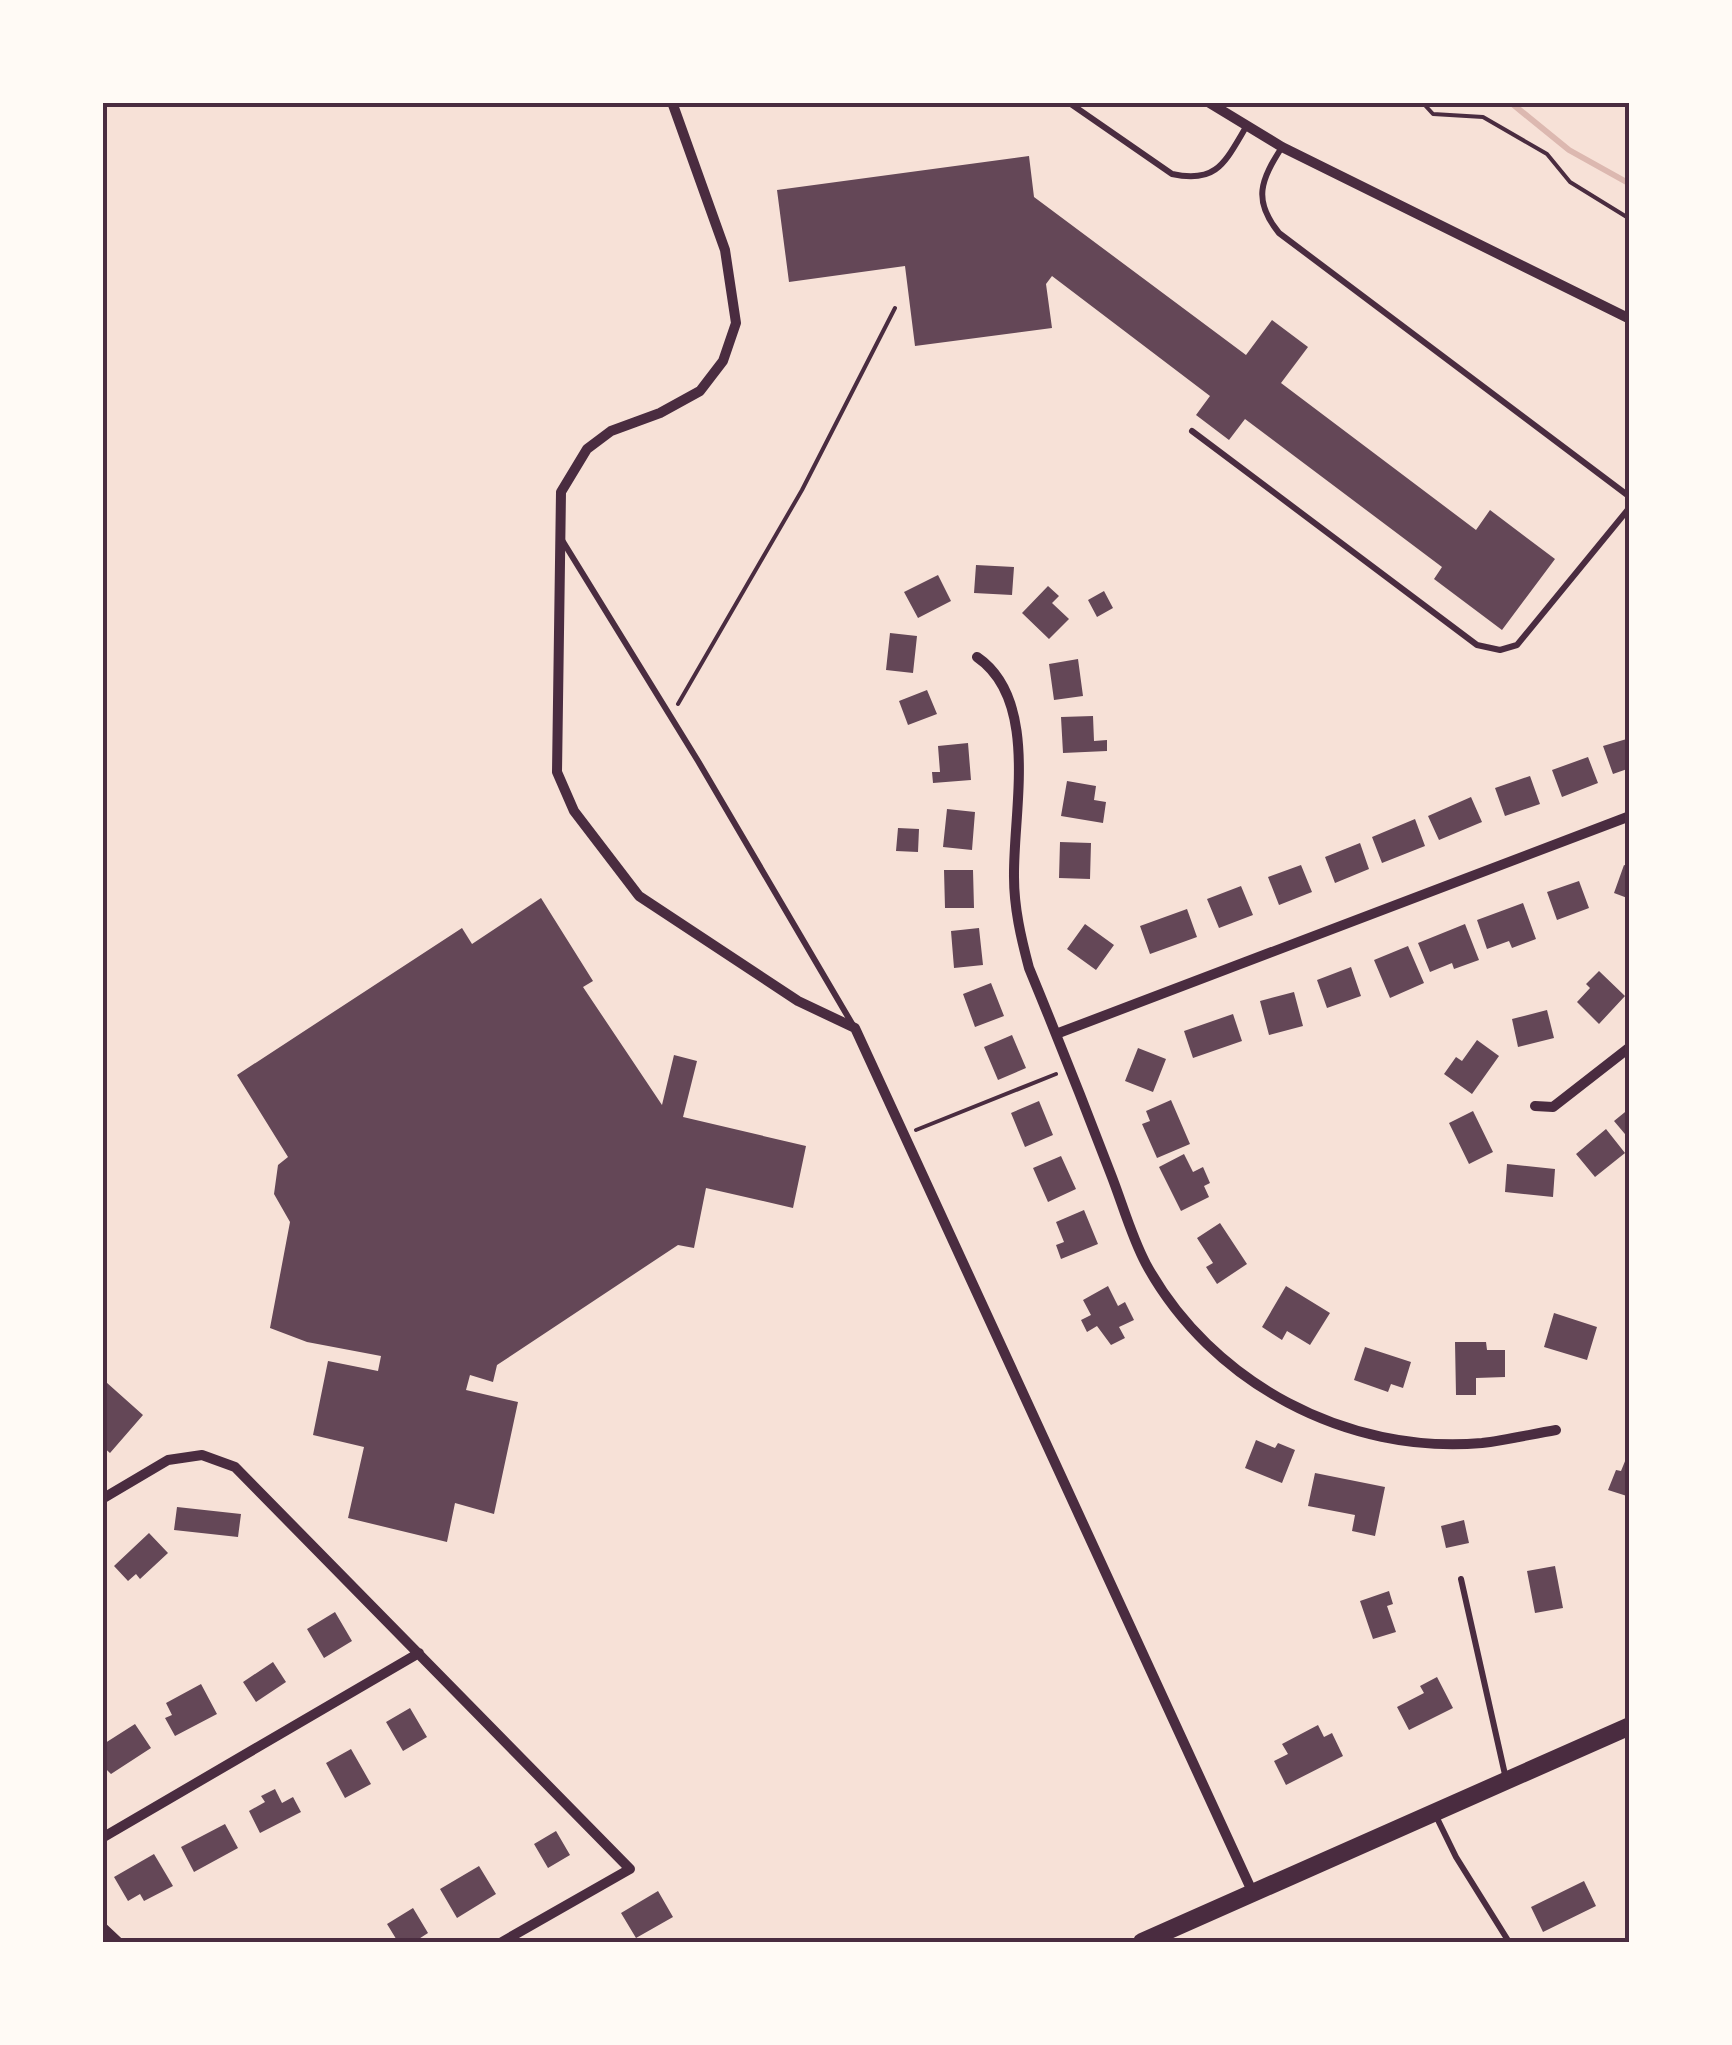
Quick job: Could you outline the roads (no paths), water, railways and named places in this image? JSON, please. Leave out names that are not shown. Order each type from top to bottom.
[{"type":"main road","points":[[1142,1942],[1630,1726]]},
{"type":"street","points":[[672,102],[725,250],[736,323],[723,362],[700,391],[611,431],[587,449],[561,492],[557,772],[574,810],[639,896],[798,1000],[855,1028],[1252,1892]]},
{"type":"street","points":[[1208,102],[1282,147],[1630,319]]},
{"type":"street","points":[[977,657],[992,667],[1008,693],[1013,713],[1018,778],[1014,878],[1018,924],[1029,968],[1146,1264],[1186,1321],[1237,1371],[1285,1403],[1341,1426],[1386,1438],[1431,1443],[1481,1443],[1556,1430]]},
{"type":"street","points":[[1056,1034],[1630,816]]},
{"type":"street","points":[[1535,1106],[1553,1108],[1630,1048]]},
{"type":"street","points":[[102,1500],[168,1460],[202,1455],[235,1467],[630,1869],[502,1942]]},
{"type":"street","points":[[102,1838],[419,1654]]},
{"type":"street","points":[[102,1927],[118,1942]]},
{"type":"lane","points":[[1068,102],[1172,174],[1188,178],[1218,169],[1246,127]]},
{"type":"lane","points":[[1282,147],[1260,192],[1266,217],[1279,233],[1630,497]]},
{"type":"lane","points":[[1192,430],[1477,645],[1500,650],[1517,645],[1630,507]]},
{"type":"lane","points":[[560,538],[855,1028]]},
{"type":"lane","points":[[1461,1579],[1506,1780]]},
{"type":"lane","points":[[1434,1812],[1456,1858],[1509,1942]]},
{"type":"waterway","points":[[1510,102],[1569,150],[1630,184]]}]
